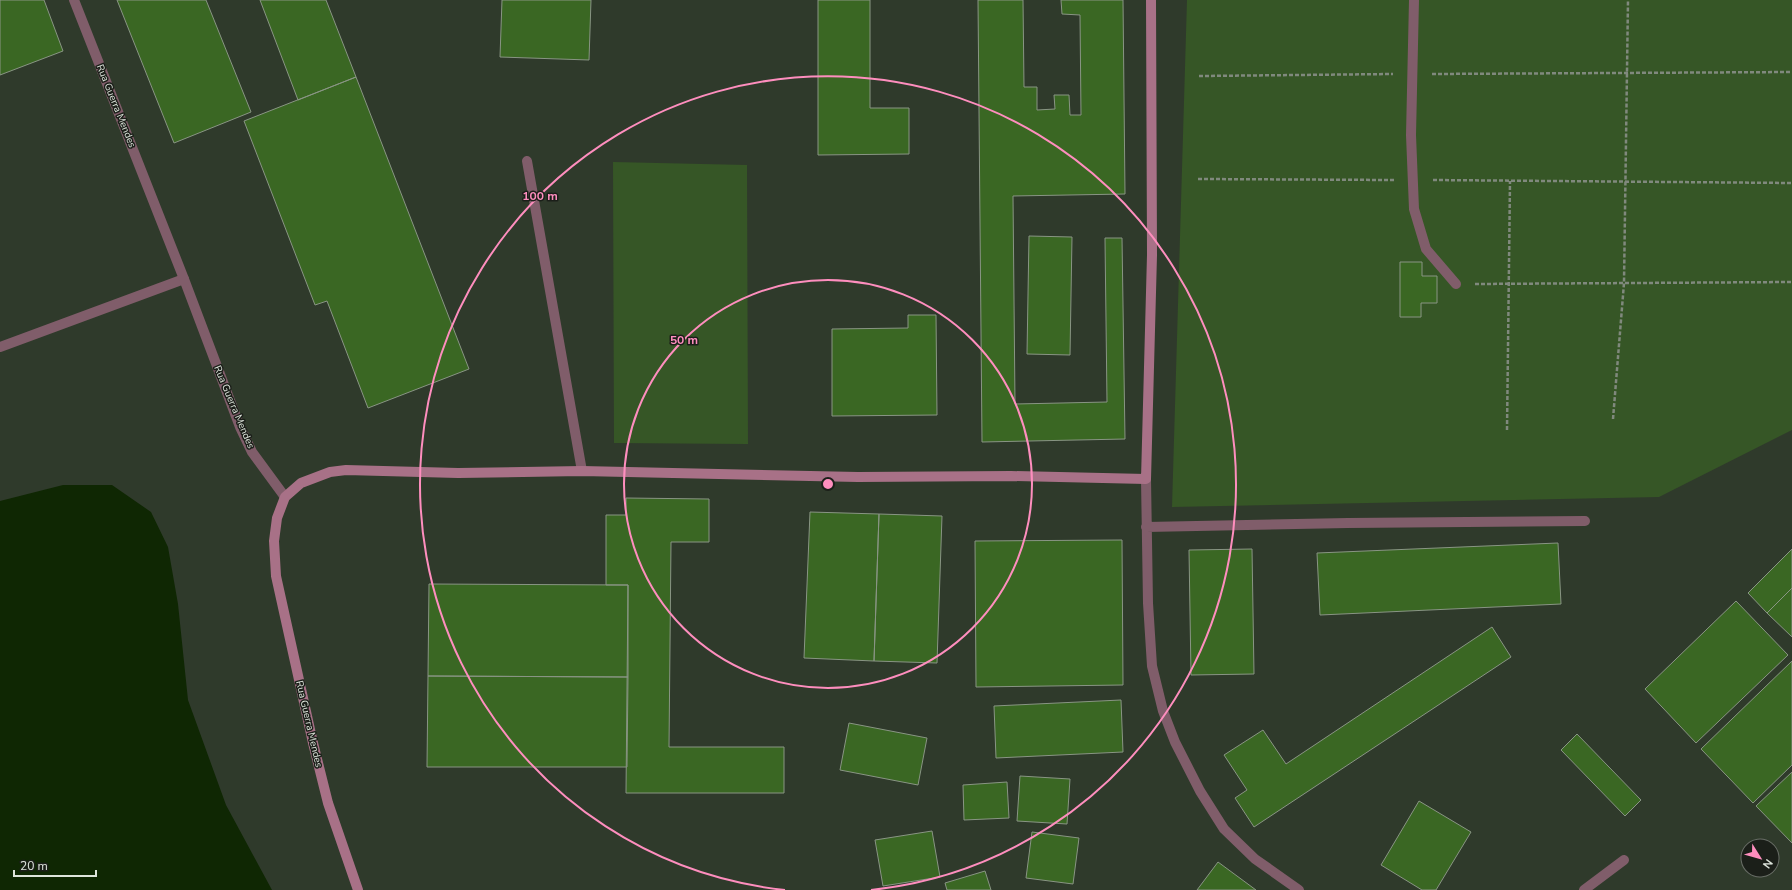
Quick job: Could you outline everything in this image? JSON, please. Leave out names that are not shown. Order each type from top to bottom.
[{"type":"street","name":"Rua Guerra Mendes","points":[[74,0],[184,279],[240,427],[252,452],[285,497],[277,518],[274,540],[276,576],[313,743],[328,803],[358,890]]},
{"type":"street","points":[[1151,0],[1152,255],[1146,527],[1152,666],[1163,711],[1175,742],[1200,791],[1224,829],[1255,859],[1299,890]]},
{"type":"street","points":[[1414,0],[1411,135],[1414,209],[1426,249],[1456,284]]},
{"type":"street","points":[[527,160],[582,470]]},
{"type":"street","points":[[0,347],[184,279]]},
{"type":"street","points":[[285,497],[302,483],[330,472],[346,470],[458,473],[582,470],[858,477],[1011,476],[1146,479]]},
{"type":"street","points":[[1146,527],[1340,523],[1585,521]]},
{"type":"street","points":[[1584,890],[1624,860]]},
{"type":"path","points":[[1613,419],[1624,283],[1628,0]]},
{"type":"path","points":[[1199,76],[1792,72]]},
{"type":"path","points":[[1198,179],[1792,183]]},
{"type":"path","points":[[1507,430],[1510,181]]},
{"type":"path","points":[[1456,284],[1792,282]]},
{"type":"shaded area","points":[[1187,0],[1792,0],[1792,430],[1659,497],[1172,507]]},
{"type":"shaded area","points":[[613,162],[747,165],[748,444],[614,443]]},
{"type":"shaded area","points":[[63,485],[112,485],[151,512],[168,547],[178,604],[188,700],[226,805],[272,890],[0,890],[0,501]]},
{"type":"building","points":[[0,0],[44,0],[63,51],[0,75]]},
{"type":"building","points":[[117,0],[206,0],[251,112],[174,143]]},
{"type":"building","points":[[260,0],[326,0],[356,77],[298,100]]},
{"type":"building","points":[[502,0],[591,0],[589,60],[500,57]]},
{"type":"building","points":[[818,0],[870,0],[870,108],[909,108],[909,154],[818,155]]},
{"type":"building","points":[[978,0],[1023,0],[1024,87],[1037,87],[1037,110],[1055,109],[1054,95],[1069,95],[1070,115],[1081,115],[1080,15],[1062,14],[1061,0],[1123,0],[1125,194],[1013,196],[1015,404],[1107,402],[1105,238],[1122,238],[1125,439],[982,442]]},
{"type":"building","points":[[356,77],[469,369],[368,408],[327,301],[315,305],[244,121]]},
{"type":"building","points":[[1029,236],[1072,237],[1070,355],[1027,354]]},
{"type":"building","points":[[1400,262],[1422,262],[1422,276],[1437,276],[1437,303],[1421,303],[1421,317],[1400,317]]},
{"type":"building","points":[[908,315],[936,315],[937,415],[832,416],[832,329],[908,328]]},
{"type":"building","points":[[626,498],[709,499],[709,542],[671,542],[669,747],[784,747],[784,793],[626,793],[628,585],[606,585],[606,515],[626,515]]},
{"type":"building","points":[[810,512],[879,514],[874,661],[804,658]]},
{"type":"building","points":[[879,514],[942,516],[937,663],[874,661]]},
{"type":"building","points":[[1122,540],[1123,685],[976,687],[975,541]]},
{"type":"building","points":[[1558,543],[1561,604],[1320,615],[1317,553]]},
{"type":"building","points":[[1252,549],[1254,674],[1191,675],[1189,550]]},
{"type":"building","points":[[1792,549],[1792,588],[1767,613],[1748,593]]},
{"type":"building","points":[[429,584],[628,585],[628,677],[428,676]]},
{"type":"building","points":[[1792,588],[1792,637],[1767,613]]},
{"type":"building","points":[[1736,601],[1788,655],[1696,743],[1645,689]]},
{"type":"building","points":[[1492,627],[1511,657],[1254,827],[1235,798],[1247,790],[1224,755],[1263,730],[1286,764]]},
{"type":"building","points":[[1792,661],[1792,765],[1753,803],[1701,749]]},
{"type":"building","points":[[428,676],[628,677],[627,767],[427,767]]},
{"type":"building","points":[[1121,700],[1123,752],[996,758],[994,706]]},
{"type":"building","points":[[849,723],[927,738],[918,785],[840,770]]},
{"type":"building","points":[[1577,734],[1641,800],[1625,816],[1561,750]]},
{"type":"building","points":[[1792,772],[1792,843],[1756,806]]},
{"type":"building","points":[[1020,776],[1070,779],[1067,824],[1017,821]]},
{"type":"building","points":[[1007,782],[1009,818],[964,820],[963,785]]},
{"type":"building","points":[[1419,801],[1471,832],[1436,890],[1422,890],[1381,865]]},
{"type":"building","points":[[932,831],[940,877],[883,886],[875,840]]},
{"type":"building","points":[[1032,832],[1079,838],[1073,884],[1026,878]]},
{"type":"building","points":[[1218,862],[1256,890],[1197,890]]},
{"type":"building","points":[[985,871],[991,890],[947,890],[945,883]]}]
